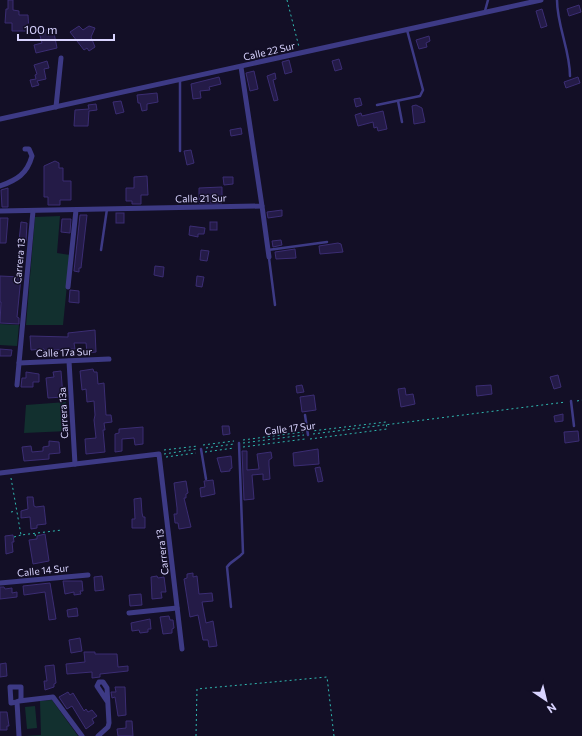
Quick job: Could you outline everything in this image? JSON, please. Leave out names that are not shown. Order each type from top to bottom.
[{"type":"street","name":"Calle 22 Sur","points":[[0,119],[541,0]]},
{"type":"street","points":[[56,107],[61,58]]},
{"type":"street","points":[[241,67],[269,257]]},
{"type":"street","points":[[0,186],[20,177],[27,170],[32,156],[29,149],[25,149]]},
{"type":"street","name":"Calle 21 Sur","points":[[0,211],[262,206]]},
{"type":"street","points":[[68,287],[76,210]]},
{"type":"street","name":"Carrera 13","points":[[17,385],[33,211]]},
{"type":"street","name":"Calle 17a Sur","points":[[19,363],[109,359]]},
{"type":"street","name":"Carrera 13a","points":[[69,361],[75,464]]},
{"type":"street","points":[[0,473],[159,452]]},
{"type":"street","name":"Carrera 13","points":[[159,452],[182,649]]},
{"type":"street","name":"Calle 14 Sur","points":[[0,583],[88,575]]},
{"type":"street","points":[[129,613],[177,608]]},
{"type":"street","points":[[19,736],[19,701],[53,697],[82,736]]},
{"type":"street","points":[[98,736],[108,727],[107,701]]},
{"type":"lane","points":[[485,12],[488,0]]},
{"type":"lane","points":[[557,0],[559,25],[569,63],[570,76]]},
{"type":"lane","points":[[377,105],[420,96],[423,90],[407,30]]},
{"type":"lane","points":[[180,80],[180,151]]},
{"type":"lane","points":[[398,101],[402,122]]},
{"type":"lane","points":[[101,250],[107,209]]},
{"type":"lane","points":[[268,250],[327,242]]},
{"type":"lane","points":[[269,257],[275,305]]},
{"type":"lane","points":[[572,401],[574,426]]},
{"type":"lane","points":[[305,415],[308,433]]},
{"type":"lane","points":[[231,607],[227,567],[230,563],[240,558],[243,553],[239,443]]},
{"type":"lane","points":[[202,449],[206,479]]},
{"type":"path","points":[[287,0],[301,53]]},
{"type":"path","name":"Calle 17 Sur","points":[[159,452],[202,449],[308,433],[387,425],[582,400]]},
{"type":"path","points":[[159,452],[386,422],[387,429]]},
{"type":"path","points":[[10,472],[22,535]]},
{"type":"path","points":[[11,512],[17,510]]},
{"type":"path","points":[[14,537],[62,530]]},
{"type":"path","points":[[35,534],[36,539]]},
{"type":"path","points":[[196,736],[197,688],[327,677],[334,736]]},
{"type":"green space","points":[[60,216],[57,253],[70,255],[63,325],[26,325],[35,217]]},
{"type":"green space","points":[[0,324],[19,325],[17,346],[0,345]]},
{"type":"green space","points":[[66,402],[68,431],[24,433],[26,405]]},
{"type":"green space","points":[[52,700],[78,736],[24,736],[41,735],[40,701]]},
{"type":"green space","points":[[35,706],[37,728],[27,729],[25,707]]},
{"type":"building","points":[[8,0],[13,0],[13,10],[19,11],[19,15],[28,15],[29,31],[12,31],[12,23],[5,23]]},
{"type":"building","points":[[579,5],[581,12],[569,16],[567,9]]},
{"type":"building","points":[[542,9],[547,26],[541,28],[536,11]]},
{"type":"building","points":[[79,26],[83,30],[89,26],[95,28],[91,37],[95,47],[89,51],[87,48],[84,50],[70,32]]},
{"type":"building","points":[[53,28],[57,48],[36,53],[34,45],[42,43],[39,32]]},
{"type":"building","points":[[429,36],[430,41],[426,43],[427,47],[419,49],[416,40]]},
{"type":"building","points":[[339,59],[342,69],[335,71],[332,61]]},
{"type":"building","points":[[289,60],[292,72],[285,74],[282,62]]},
{"type":"building","points":[[47,61],[49,68],[44,69],[46,79],[37,81],[39,85],[32,87],[30,80],[36,79],[35,75],[37,74],[34,65]]},
{"type":"building","points":[[254,71],[258,89],[250,91],[246,73]]},
{"type":"building","points":[[275,73],[276,79],[273,80],[278,100],[274,101],[267,76]]},
{"type":"building","points":[[219,77],[221,84],[209,87],[210,90],[200,91],[201,98],[193,99],[191,84]]},
{"type":"building","points":[[578,77],[580,83],[566,88],[564,82]]},
{"type":"building","points":[[157,93],[158,102],[147,104],[147,110],[142,111],[140,103],[138,103],[137,95]]},
{"type":"building","points":[[360,98],[362,105],[356,107],[354,99]]},
{"type":"building","points":[[121,101],[124,112],[116,114],[113,102]]},
{"type":"building","points":[[96,104],[97,110],[89,111],[88,126],[74,126],[75,110],[89,109],[88,105]]},
{"type":"building","points":[[416,105],[422,108],[425,122],[414,124],[412,106]]},
{"type":"building","points":[[383,111],[387,129],[378,131],[377,127],[374,128],[373,122],[358,126],[355,115],[361,113],[362,116]]},
{"type":"building","points":[[241,128],[242,134],[231,136],[230,130]]},
{"type":"building","points":[[191,150],[194,163],[187,165],[184,151]]},
{"type":"building","points":[[55,161],[59,163],[59,168],[63,168],[63,181],[71,181],[71,200],[60,200],[60,205],[48,205],[48,197],[44,197],[44,166]]},
{"type":"building","points":[[147,176],[148,195],[141,195],[141,204],[132,204],[132,201],[126,201],[126,188],[134,188],[134,177]]},
{"type":"building","points":[[223,177],[233,177],[233,184],[224,185]]},
{"type":"building","points":[[222,187],[222,203],[199,203],[199,188]]},
{"type":"building","points":[[8,188],[8,207],[2,207],[1,190]]},
{"type":"building","points":[[282,210],[282,216],[268,218],[267,212]]},
{"type":"building","points":[[116,213],[124,213],[124,223],[116,223]]},
{"type":"building","points":[[80,215],[87,215],[81,268],[79,268],[79,272],[74,271]]},
{"type":"building","points":[[0,218],[8,218],[6,243],[0,243]]},
{"type":"building","points":[[62,219],[71,219],[70,233],[61,232]]},
{"type":"building","points":[[21,222],[27,223],[26,241],[19,241]]},
{"type":"building","points":[[210,222],[217,222],[217,230],[210,230]]},
{"type":"building","points":[[190,226],[205,228],[204,234],[198,234],[198,237],[189,235]]},
{"type":"building","points":[[281,240],[282,245],[273,247],[272,241]]},
{"type":"building","points":[[338,243],[341,244],[343,252],[320,254],[319,246]]},
{"type":"building","points":[[295,249],[296,258],[276,259],[275,252]]},
{"type":"building","points":[[201,250],[209,251],[207,261],[200,260]]},
{"type":"building","points":[[155,266],[164,267],[163,277],[154,275]]},
{"type":"building","points":[[0,276],[21,277],[17,317],[19,318],[19,324],[0,323]]},
{"type":"building","points":[[197,276],[204,277],[202,287],[196,286]]},
{"type":"building","points":[[70,290],[79,291],[79,303],[69,302]]},
{"type":"building","points":[[95,330],[96,352],[87,353],[86,343],[74,343],[75,349],[54,350],[54,357],[45,357],[44,349],[31,350],[30,336],[68,337],[68,333]]},
{"type":"building","points":[[0,349],[12,350],[11,356],[0,356]]},
{"type":"building","points":[[93,369],[94,372],[97,372],[98,384],[104,383],[106,415],[111,415],[112,422],[104,423],[105,430],[103,430],[105,452],[86,454],[85,439],[96,438],[94,401],[87,402],[86,389],[82,390],[80,371]]},
{"type":"building","points":[[61,371],[63,397],[48,398],[46,378],[54,377],[53,372]]},
{"type":"building","points":[[26,372],[39,374],[39,382],[33,382],[33,387],[21,387],[22,378],[26,378]]},
{"type":"building","points":[[558,375],[561,387],[554,389],[550,377]]},
{"type":"building","points":[[302,385],[304,392],[297,393],[296,386]]},
{"type":"building","points":[[491,385],[492,394],[477,396],[476,386]]},
{"type":"building","points":[[405,388],[406,395],[413,394],[415,404],[401,407],[398,389]]},
{"type":"building","points":[[314,395],[316,410],[302,412],[300,397]]},
{"type":"building","points":[[563,414],[563,421],[555,422],[554,416]]},
{"type":"building","points":[[222,426],[229,426],[230,434],[223,435]]},
{"type":"building","points":[[143,427],[143,444],[135,445],[134,438],[122,439],[122,451],[115,452],[115,434],[119,433],[119,429]]},
{"type":"building","points":[[578,431],[579,441],[565,443],[564,432]]},
{"type":"building","points":[[49,441],[59,442],[60,453],[49,454],[49,459],[24,461],[22,447],[31,446],[32,452],[43,451],[43,447],[49,446]]},
{"type":"building","points":[[318,449],[319,464],[294,466],[293,453]]},
{"type":"building","points":[[242,451],[247,451],[247,470],[259,469],[257,454],[271,452],[272,458],[269,460],[270,479],[263,480],[263,474],[252,475],[254,499],[244,500]]},
{"type":"building","points":[[231,456],[232,468],[230,471],[221,472],[217,458]]},
{"type":"building","points":[[320,467],[323,481],[318,482],[315,468]]},
{"type":"building","points":[[213,480],[215,494],[201,497],[200,488],[205,487],[204,481]]},
{"type":"building","points":[[186,481],[188,493],[186,494],[186,498],[184,498],[191,527],[179,529],[178,523],[175,523],[174,514],[177,514],[177,508],[174,483]]},
{"type":"building","points":[[27,497],[33,497],[34,506],[44,506],[46,524],[37,525],[37,528],[31,529],[30,517],[21,518],[21,511],[28,509]]},
{"type":"building","points":[[141,498],[142,513],[143,517],[145,517],[145,528],[132,528],[132,519],[135,519],[134,499]]},
{"type":"building","points":[[45,534],[49,561],[33,564],[29,540],[37,539],[37,536]]},
{"type":"building","points":[[13,535],[13,552],[6,554],[5,536]]},
{"type":"building","points":[[193,573],[193,577],[197,576],[199,594],[212,593],[213,601],[202,602],[206,623],[213,621],[217,646],[209,647],[208,640],[203,640],[198,615],[190,617],[184,579],[187,578],[187,574]]},
{"type":"building","points":[[102,576],[104,590],[95,591],[94,577]]},
{"type":"building","points":[[157,576],[158,578],[164,577],[166,592],[161,592],[162,598],[152,599],[151,577]]},
{"type":"building","points":[[63,581],[82,581],[83,591],[80,591],[81,594],[74,595],[74,592],[65,594]]},
{"type":"building","points":[[50,583],[56,619],[49,620],[45,592],[24,595],[23,586]]},
{"type":"building","points":[[0,587],[4,587],[5,589],[12,588],[12,593],[17,592],[17,597],[0,599]]},
{"type":"building","points":[[141,594],[142,605],[130,606],[129,595]]},
{"type":"building","points":[[77,608],[78,616],[68,617],[67,610]]},
{"type":"building","points":[[169,616],[170,620],[173,620],[174,628],[172,629],[172,633],[163,634],[160,617]]},
{"type":"building","points":[[150,619],[151,629],[148,629],[148,632],[140,633],[139,630],[132,631],[131,623]]},
{"type":"building","points":[[80,638],[82,651],[71,653],[69,640]]},
{"type":"building","points":[[84,652],[95,652],[95,654],[117,654],[118,667],[128,666],[128,671],[100,674],[100,677],[92,678],[92,672],[67,674],[66,664],[85,662]]},
{"type":"building","points":[[6,663],[7,676],[0,677],[0,664]]},
{"type":"building","points":[[54,665],[56,683],[54,684],[54,687],[45,690],[44,681],[47,681],[45,666]]},
{"type":"building","points":[[115,687],[125,687],[126,715],[118,716],[115,697],[112,698],[111,692],[116,692]]},
{"type":"building","points":[[68,692],[70,695],[73,693],[84,711],[86,709],[88,712],[92,710],[97,716],[92,719],[94,723],[86,729],[72,706],[67,709],[59,697]]},
{"type":"building","points":[[0,712],[7,712],[9,726],[7,726],[7,730],[0,730]]},
{"type":"building","points":[[126,721],[132,721],[133,736],[118,736],[117,729],[126,728]]}]
